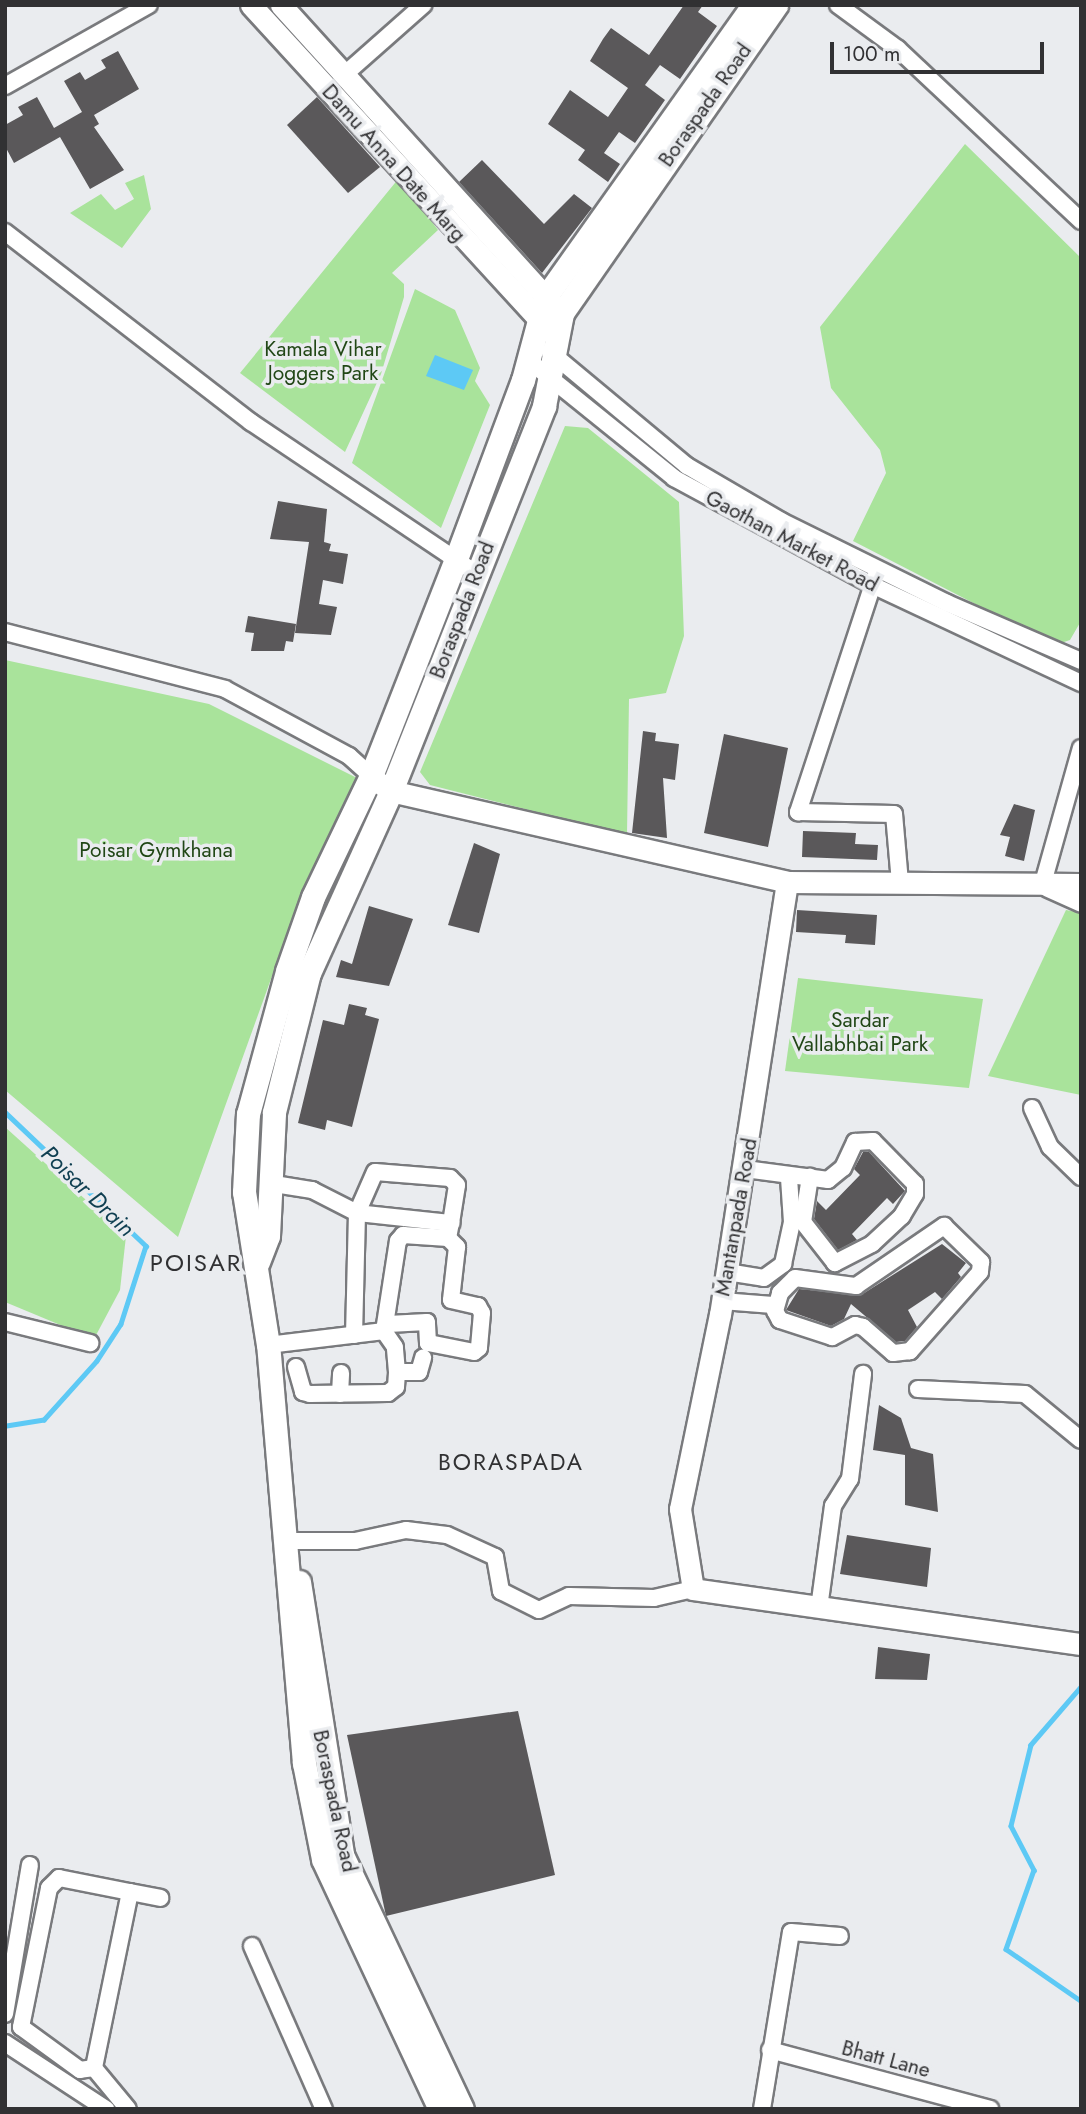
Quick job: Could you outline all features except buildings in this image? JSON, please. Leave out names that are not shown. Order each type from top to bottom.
[{"type":"main road","name":"Boraspada Road","points":[[440,2109],[323,1859],[296,1702],[283,1568],[288,1549],[268,1345],[258,1262],[244,1192],[251,1100],[313,897],[370,776],[456,559],[532,340],[753,5]]},
{"type":"main road","name":"Boraspada Road","points":[[258,1262],[268,1236],[268,1183],[275,1105],[309,973],[391,791],[544,406],[554,356],[554,306],[776,5]]},
{"type":"main road","points":[[251,1100],[275,1105]]},
{"type":"main road","name":"Boraspada Road","points":[[288,1549],[298,1567],[342,1855],[462,2109]]},
{"type":"street","points":[[5,86],[149,5]]},
{"type":"street","name":"Damu Anna Date Marg","points":[[251,5],[397,165],[532,340]]},
{"type":"street","name":"Damu Anna Date Marg","points":[[281,5],[554,306]]},
{"type":"street","points":[[344,75],[423,5]]},
{"type":"street","points":[[838,5],[898,50],[1081,221]]},
{"type":"street","points":[[397,165],[412,150]]},
{"type":"street","points":[[5,232],[251,422],[477,574]]},
{"type":"street","name":"Gaothan Market Road","points":[[532,340],[554,356],[631,431],[725,498],[1073,679]]},
{"type":"street","name":"Gaothan Market Road","points":[[532,340],[554,356]]},
{"type":"street","points":[[875,577],[798,812],[894,814],[900,883]]},
{"type":"street","name":"Gaothan Market Road","points":[[875,577],[1078,654]]},
{"type":"street","points":[[5,632],[225,689],[348,756],[391,791],[787,882],[1081,884]]},
{"type":"street","points":[[1073,679],[1078,654]]},
{"type":"street","points":[[1043,883],[1081,748]]},
{"type":"street","name":"Mantanpada Road","points":[[693,1589],[680,1509],[723,1298],[745,1169],[787,882]]},
{"type":"street","points":[[1043,883],[1081,901]]},
{"type":"street","points":[[1032,1108],[1051,1147],[1081,1177]]},
{"type":"street","points":[[745,1169],[789,1178],[810,1177],[823,1181],[836,1175],[855,1142],[873,1141],[915,1184],[915,1194],[902,1216],[872,1244],[835,1263],[803,1222],[810,1177]]},
{"type":"street","points":[[268,1345],[354,1335],[386,1327],[427,1322],[429,1343],[474,1352],[479,1348],[482,1313],[478,1306],[451,1300],[457,1247],[450,1231],[457,1185],[450,1178],[375,1172],[357,1213],[354,1335]]},
{"type":"street","points":[[727,1272],[764,1278],[783,1264],[792,1222],[789,1178]]},
{"type":"street","points":[[268,1183],[312,1190],[357,1213],[450,1231]]},
{"type":"street","points":[[723,1298],[766,1304],[780,1320],[832,1337],[855,1325],[893,1353],[910,1351],[980,1272],[981,1262],[944,1226],[856,1286],[802,1276],[766,1304]]},
{"type":"street","points":[[296,1367],[303,1392],[388,1393],[396,1387],[395,1348],[386,1327],[397,1241],[403,1235],[450,1231]]},
{"type":"street","points":[[5,1322],[90,1343]]},
{"type":"street","points":[[397,1372],[419,1372],[423,1358]]},
{"type":"street","points":[[340,1394],[341,1373]]},
{"type":"street","points":[[819,1608],[833,1506],[850,1479],[863,1374]]},
{"type":"street","points":[[918,1388],[1025,1394],[1081,1440]]},
{"type":"street","points":[[288,1549],[355,1541],[406,1530],[447,1535],[495,1557],[501,1591],[540,1609],[569,1596],[654,1598],[693,1589],[1081,1644]]},
{"type":"street","points":[[5,2014],[30,1865]]},
{"type":"street","points":[[94,2068],[80,2070],[32,2040],[21,2028],[50,1888],[59,1878],[160,1898]]},
{"type":"street","points":[[94,2068],[130,1892]]},
{"type":"street","points":[[762,2109],[791,1932],[840,1936]]},
{"type":"street","points":[[252,1946],[324,2109]]},
{"type":"street","points":[[5,2043],[106,2109]]},
{"type":"street","name":"Bhatt Lane","points":[[770,2050],[990,2109]]},
{"type":"street","points":[[94,2068],[128,2109]]},
{"type":"green space","points":[[965,144],[1081,258],[1081,621],[1070,640],[1055,645],[853,541],[886,473],[880,450],[831,388],[820,327]]},
{"type":"green space","points":[[144,175],[151,209],[122,248],[70,213],[101,194],[115,210],[134,199],[125,183]]},
{"type":"green space","name":"Kamala Vihar Joggers Park","points":[[399,178],[438,230],[392,273],[404,284],[404,297],[381,374],[345,452],[240,373]]},
{"type":"green space","points":[[415,289],[455,310],[480,368],[475,381],[490,405],[441,528],[352,463]]},
{"type":"green space","points":[[565,426],[588,428],[679,502],[684,636],[666,693],[629,699],[627,835],[430,785],[420,772]]},
{"type":"green space","name":"Poisar Gymkhana","points":[[5,660],[209,704],[359,779],[307,879],[178,1237],[5,1090]]},
{"type":"green space","points":[[1066,910],[1081,913],[1081,1095],[988,1076]]},
{"type":"green space","name":"Sardar Vallabhbai Park","points":[[798,978],[983,999],[969,1088],[785,1071]]},
{"type":"green space","points":[[5,1127],[126,1236],[120,1290],[94,1339],[5,1302]]},
{"type":"water","points":[[435,355],[473,370],[464,390],[426,376]]},
{"type":"waterway","name":"Poisar Drain","points":[[5,1112],[146,1246],[121,1324],[97,1361],[44,1420],[5,1426]]},
{"type":"waterway","points":[[1081,1687],[1031,1745],[1011,1826],[1034,1870],[1006,1949],[1081,2001]]},
{"type":"district","name":"POISAR","points":[[196,1263]]},
{"type":"district","name":"BORASPADA","points":[[511,1462]]}]
